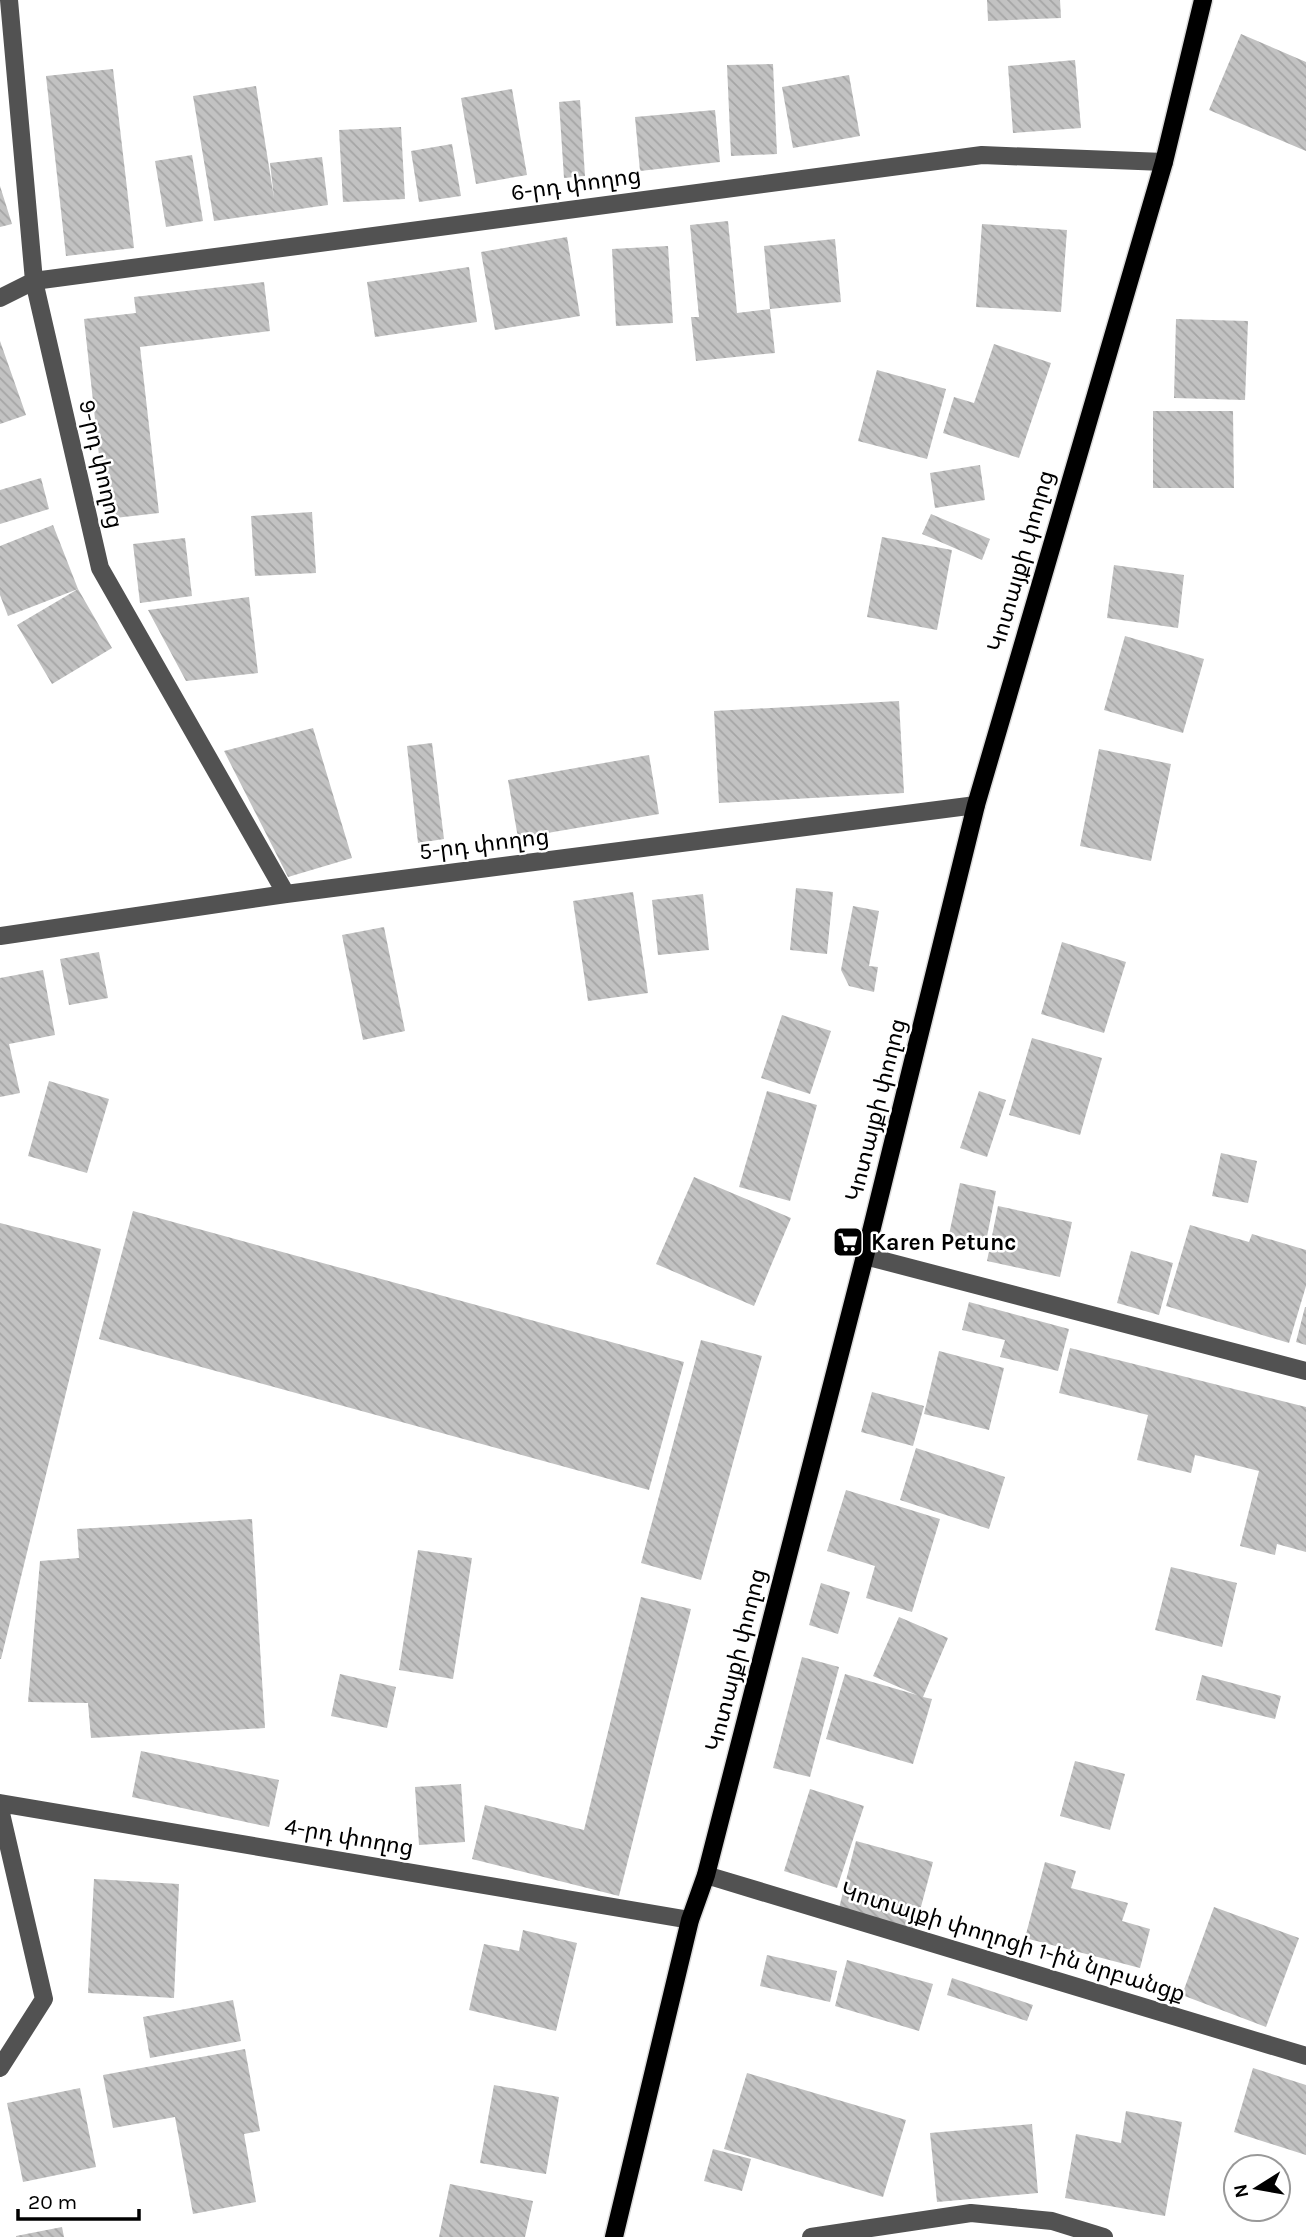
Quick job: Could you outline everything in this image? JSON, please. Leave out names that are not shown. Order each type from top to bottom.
[{"type":"main road","name":"Կոտայքի փողոց","points":[[614,2237],[690,1920],[706,1875],[865,1256],[976,805],[1164,162],[1203,0]]},
{"type":"street","name":"9-րդ փողոց","points":[[9,0],[34,281],[100,568],[286,894]]},
{"type":"street","name":"6-րդ փողոց","points":[[0,298],[34,281],[982,155],[1164,162]]},
{"type":"street","name":"5-րդ փողոց","points":[[0,936],[286,894],[976,805]]},
{"type":"street","points":[[865,1256],[1306,1371]]},
{"type":"street","name":"4-րդ փողոց","points":[[0,1802],[690,1920]]},
{"type":"street","points":[[0,1809],[44,1999],[0,2068]]},
{"type":"street","name":"Կոտայքի փողոցի 1-ին նրբանցք","points":[[706,1875],[1306,2056]]},
{"type":"street","points":[[811,2237],[971,2213],[1052,2221],[1104,2237]]},
{"type":"building","points":[[987,0],[1060,0],[1061,18],[988,21]]},
{"type":"building","points":[[1241,34],[1306,62],[1306,151],[1209,110]]},
{"type":"building","points":[[1075,60],[1081,128],[1013,133],[1008,66]]},
{"type":"building","points":[[773,64],[777,154],[731,156],[727,65]]},
{"type":"building","points":[[113,69],[134,248],[66,256],[46,76]]},
{"type":"building","points":[[849,75],[860,136],[793,148],[782,87]]},
{"type":"building","points":[[256,86],[274,198],[270,163],[322,157],[328,205],[214,221],[193,96]]},
{"type":"building","points":[[512,89],[527,175],[476,184],[461,98]]},
{"type":"building","points":[[580,100],[585,176],[564,178],[559,102]]},
{"type":"building","points":[[715,110],[720,162],[640,171],[635,117]]},
{"type":"building","points":[[401,127],[405,199],[343,202],[339,130]]},
{"type":"building","points":[[452,144],[461,196],[419,202],[411,151]]},
{"type":"building","points":[[192,155],[203,221],[166,227],[155,161]]},
{"type":"building","points":[[0,186],[12,224],[0,227]]},
{"type":"building","points":[[728,221],[737,313],[770,309],[775,353],[696,361],[691,317],[699,317],[690,225]]},
{"type":"building","points":[[982,224],[1067,230],[1061,312],[976,307]]},
{"type":"building","points":[[567,237],[580,316],[495,330],[481,252]]},
{"type":"building","points":[[835,239],[841,302],[770,309],[764,246]]},
{"type":"building","points":[[668,246],[673,323],[616,326],[612,249]]},
{"type":"building","points":[[469,267],[477,322],[375,337],[367,282]]},
{"type":"building","points":[[264,282],[270,331],[140,347],[159,513],[106,519],[84,319],[136,313],[134,297]]},
{"type":"building","points":[[1176,319],[1248,321],[1245,400],[1174,398]]},
{"type":"building","points":[[0,341],[26,415],[0,424]]},
{"type":"building","points":[[994,344],[1051,363],[1019,458],[943,433],[954,397],[974,403]]},
{"type":"building","points":[[877,370],[946,389],[927,459],[858,441]]},
{"type":"building","points":[[1153,411],[1233,411],[1234,488],[1153,488]]},
{"type":"building","points":[[980,465],[985,500],[935,508],[930,473]]},
{"type":"building","points":[[41,478],[49,509],[0,524],[0,490]]},
{"type":"building","points":[[312,512],[316,573],[255,576],[251,516]]},
{"type":"building","points":[[931,514],[990,539],[982,560],[922,534]]},
{"type":"building","points":[[53,525],[78,589],[8,616],[0,595],[0,546]]},
{"type":"building","points":[[882,537],[952,550],[937,630],[867,617]]},
{"type":"building","points":[[185,538],[192,596],[140,603],[133,544]]},
{"type":"building","points":[[1114,565],[1184,575],[1178,628],[1107,618]]},
{"type":"building","points":[[78,589],[112,648],[52,684],[17,625]]},
{"type":"building","points":[[249,597],[258,673],[186,681],[148,610]]},
{"type":"building","points":[[1125,636],[1204,659],[1183,733],[1104,710]]},
{"type":"building","points":[[899,701],[904,793],[719,803],[714,711]]},
{"type":"building","points":[[313,728],[352,858],[288,877],[224,751]]},
{"type":"building","points":[[432,743],[444,839],[418,843],[407,746]]},
{"type":"building","points":[[1099,749],[1171,764],[1151,861],[1080,846]]},
{"type":"building","points":[[649,755],[659,814],[518,838],[508,780]]},
{"type":"building","points":[[796,888],[833,892],[827,954],[790,950]]},
{"type":"building","points":[[633,892],[648,993],[588,1001],[573,901]]},
{"type":"building","points":[[703,894],[709,950],[658,955],[652,900]]},
{"type":"building","points":[[853,906],[879,911],[869,966],[878,967],[874,992],[849,986],[841,970]]},
{"type":"building","points":[[384,927],[405,1031],[363,1040],[342,935]]},
{"type":"building","points":[[1062,942],[1126,962],[1104,1033],[1041,1014]]},
{"type":"building","points":[[99,952],[108,998],[69,1005],[60,959]]},
{"type":"building","points":[[43,970],[55,1035],[9,1044],[20,1093],[0,1097],[0,978]]},
{"type":"building","points":[[782,1015],[831,1031],[810,1094],[761,1078]]},
{"type":"building","points":[[1032,1038],[1102,1058],[1080,1135],[1009,1115]]},
{"type":"building","points":[[49,1081],[109,1099],[87,1173],[28,1156]]},
{"type":"building","points":[[767,1091],[817,1105],[790,1201],[739,1187]]},
{"type":"building","points":[[979,1091],[1006,1100],[987,1157],[960,1148]]},
{"type":"building","points":[[1221,1153],[1257,1161],[1248,1203],[1212,1196]]},
{"type":"building","points":[[694,1177],[791,1218],[754,1306],[656,1264]]},
{"type":"building","points":[[960,1183],[996,1191],[984,1252],[947,1244]]},
{"type":"building","points":[[998,1206],[1072,1222],[1060,1277],[987,1261]]},
{"type":"building","points":[[133,1211],[684,1362],[649,1490],[99,1339]]},
{"type":"building","points":[[0,1223],[101,1249],[1,1659],[0,1659]]},
{"type":"building","points":[[1190,1225],[1249,1242],[1252,1234],[1306,1250],[1306,1286],[1289,1343],[1166,1306]]},
{"type":"building","points":[[1131,1251],[1173,1263],[1159,1315],[1117,1303]]},
{"type":"building","points":[[969,1302],[1069,1329],[1058,1371],[1000,1357],[1005,1340],[962,1330]]},
{"type":"building","points":[[1306,1307],[1306,1345],[1296,1342]]},
{"type":"building","points":[[701,1340],[762,1356],[701,1580],[641,1563]]},
{"type":"building","points":[[1070,1348],[1306,1407],[1306,1552],[1277,1544],[1275,1555],[1240,1546],[1259,1471],[1195,1455],[1191,1473],[1137,1460],[1148,1415],[1059,1393]]},
{"type":"building","points":[[939,1351],[1004,1368],[989,1430],[924,1414]]},
{"type":"building","points":[[872,1392],[924,1406],[913,1446],[861,1432]]},
{"type":"building","points":[[916,1448],[1005,1477],[989,1529],[900,1500]]},
{"type":"building","points":[[846,1490],[940,1519],[912,1612],[866,1598],[875,1566],[827,1551]]},
{"type":"building","points":[[252,1519],[265,1728],[91,1738],[88,1703],[28,1702],[40,1561],[79,1558],[77,1529]]},
{"type":"building","points":[[418,1550],[472,1558],[453,1679],[399,1670]]},
{"type":"building","points":[[1171,1567],[1237,1583],[1222,1647],[1155,1630]]},
{"type":"building","points":[[821,1583],[850,1592],[838,1634],[809,1625]]},
{"type":"building","points":[[641,1597],[691,1609],[619,1896],[472,1859],[485,1805],[584,1830]]},
{"type":"building","points":[[899,1617],[948,1638],[923,1697],[932,1699],[913,1764],[826,1739],[845,1674],[917,1695],[873,1676]]},
{"type":"building","points":[[802,1657],[839,1667],[810,1777],[773,1768]]},
{"type":"building","points":[[340,1674],[396,1687],[387,1728],[331,1716]]},
{"type":"building","points":[[1202,1675],[1281,1696],[1275,1719],[1196,1700]]},
{"type":"building","points":[[141,1751],[279,1780],[269,1827],[132,1797]]},
{"type":"building","points":[[1075,1761],[1125,1774],[1110,1830],[1060,1816]]},
{"type":"building","points":[[461,1784],[465,1842],[419,1845],[415,1787]]},
{"type":"building","points":[[810,1789],[864,1806],[837,1888],[784,1871]]},
{"type":"building","points":[[856,1841],[933,1862],[915,1929],[839,1908]]},
{"type":"building","points":[[1045,1862],[1076,1871],[1071,1888],[1128,1903],[1122,1921],[1150,1929],[1140,1968],[1025,1938]]},
{"type":"building","points":[[94,1879],[179,1884],[174,1998],[88,1993]]},
{"type":"building","points":[[1214,1907],[1299,1938],[1266,2027],[1182,1995]]},
{"type":"building","points":[[523,1930],[577,1943],[556,2031],[469,2010],[484,1944],[519,1951]]},
{"type":"building","points":[[767,1955],[837,1971],[830,2002],[760,1986]]},
{"type":"building","points":[[847,1960],[933,1984],[919,2031],[835,2006]]},
{"type":"building","points":[[952,1978],[1033,2005],[1027,2021],[947,1995]]},
{"type":"building","points":[[233,2000],[241,2041],[150,2058],[143,2017]]},
{"type":"building","points":[[245,2049],[260,2131],[244,2134],[256,2202],[193,2214],[175,2117],[113,2128],[103,2075]]},
{"type":"building","points":[[1253,2068],[1306,2085],[1306,2155],[1234,2132]]},
{"type":"building","points":[[747,2073],[906,2120],[883,2197],[724,2149]]},
{"type":"building","points":[[494,2085],[559,2097],[546,2174],[480,2163]]},
{"type":"building","points":[[80,2088],[96,2167],[23,2182],[7,2103]]},
{"type":"building","points":[[1126,2111],[1182,2122],[1165,2216],[1065,2198],[1076,2134],[1121,2143]]},
{"type":"building","points":[[1032,2124],[1038,2193],[937,2202],[930,2133]]},
{"type":"building","points":[[713,2149],[751,2159],[742,2191],[704,2181]]},
{"type":"building","points":[[450,2184],[533,2201],[525,2237],[439,2237]]},
{"type":"building","points":[[62,2227],[64,2237],[16,2237],[16,2236]]},
{"type":"place","name":"Karen Petunc","points":[[848,1242]]}]
